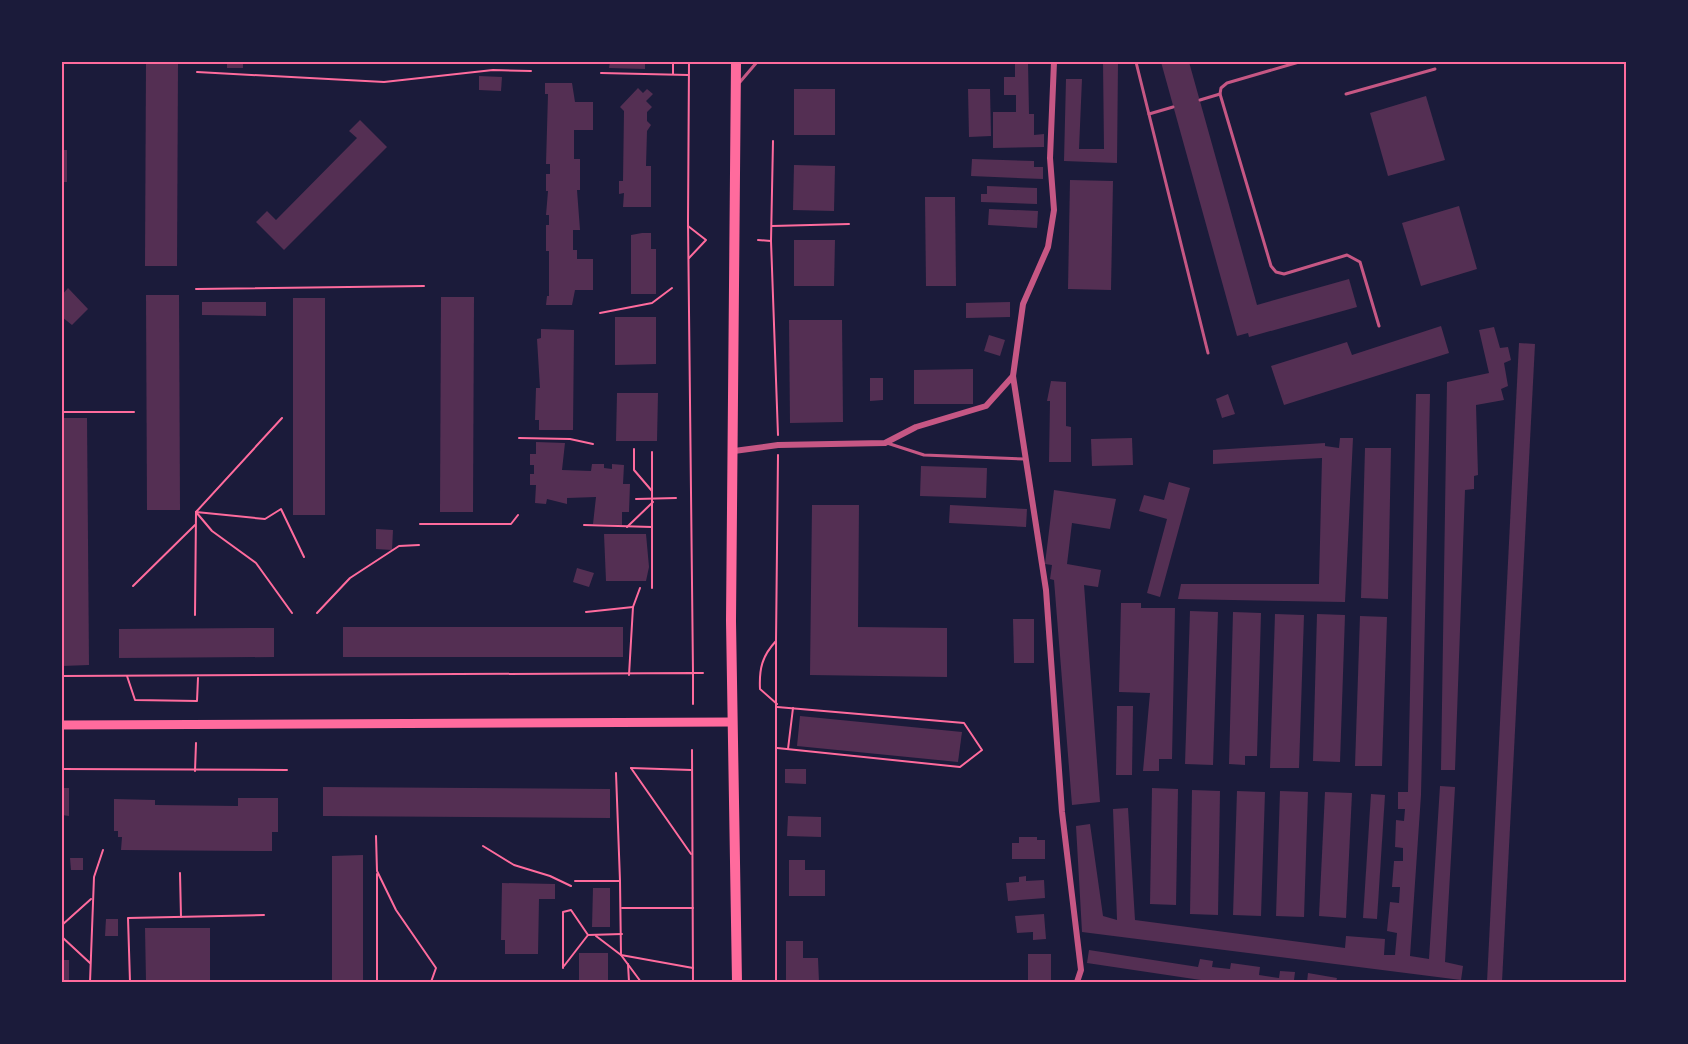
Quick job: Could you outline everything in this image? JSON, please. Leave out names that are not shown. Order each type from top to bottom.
[{"type":"main road","points":[[736,62],[732,722],[737,982]]},
{"type":"main road","points":[[62,725],[732,722]]},
{"type":"street","points":[[1054,62],[1050,158],[1054,210],[1048,247],[1023,303],[1013,376],[1046,590],[1062,812],[1081,970],[1077,982]]},
{"type":"street","points":[[734,451],[778,445],[885,442],[916,427],[986,406],[1013,376]]},
{"type":"lane","points":[[737,86],[757,62]]},
{"type":"lane","points":[[1136,62],[1208,353]]},
{"type":"lane","points":[[1299,62],[1227,83],[1221,88],[1220,94],[1271,266],[1276,272],[1284,273],[1347,255],[1354,257],[1360,262],[1379,326]]},
{"type":"lane","points":[[1346,94],[1435,69]]},
{"type":"lane","points":[[1200,100],[1220,94]]},
{"type":"lane","points":[[1149,114],[1173,107]]},
{"type":"lane","points":[[885,442],[924,455],[1026,459]]},
{"type":"path","points":[[673,62],[673,74]]},
{"type":"path","points":[[689,62],[688,226],[693,704]]},
{"type":"path","points":[[197,72],[384,82],[493,70],[531,71]]},
{"type":"path","points":[[601,73],[689,75]]},
{"type":"path","points":[[773,141],[771,241],[778,445],[777,982]]},
{"type":"path","points":[[772,226],[849,224]]},
{"type":"path","points":[[688,226],[706,240],[689,258]]},
{"type":"path","points":[[758,240],[771,241]]},
{"type":"path","points":[[196,288],[424,286]]},
{"type":"path","points":[[600,313],[652,303],[672,288]]},
{"type":"path","points":[[62,412],[134,412]]},
{"type":"path","points":[[195,615],[196,512],[282,418]]},
{"type":"path","points":[[519,438],[570,439],[593,444]]},
{"type":"path","points":[[633,449],[634,471],[653,491]]},
{"type":"path","points":[[652,452],[652,588]]},
{"type":"path","points":[[636,499],[676,498]]},
{"type":"path","points":[[627,527],[653,500]]},
{"type":"path","points":[[196,512],[265,519],[281,509],[303,557]]},
{"type":"path","points":[[196,512],[212,531],[256,563],[292,613]]},
{"type":"path","points":[[420,524],[511,524],[518,516]]},
{"type":"path","points":[[133,586],[195,525]]},
{"type":"path","points":[[584,525],[652,527]]},
{"type":"path","points":[[317,613],[350,578],[399,546],[419,545]]},
{"type":"path","points":[[629,675],[633,607],[640,588]]},
{"type":"path","points":[[585,612],[633,607]]},
{"type":"path","points":[[776,641],[765,653],[759,673],[760,688],[777,705],[964,723],[982,750],[960,767],[777,748]]},
{"type":"path","points":[[62,676],[704,673]]},
{"type":"path","points":[[127,675],[135,700],[197,701],[198,677]]},
{"type":"path","points":[[788,749],[793,708]]},
{"type":"path","points":[[195,771],[196,743]]},
{"type":"path","points":[[692,750],[693,982]]},
{"type":"path","points":[[692,770],[631,768],[693,856]]},
{"type":"path","points":[[62,769],[287,770]]},
{"type":"path","points":[[616,773],[622,908],[621,955]]},
{"type":"path","points":[[376,836],[377,982]]},
{"type":"path","points":[[483,846],[514,865],[550,876],[571,886]]},
{"type":"path","points":[[90,982],[94,876],[103,850]]},
{"type":"path","points":[[377,871],[396,910],[436,968],[431,982]]},
{"type":"path","points":[[180,873],[181,917]]},
{"type":"path","points":[[575,881],[620,881]]},
{"type":"path","points":[[62,925],[92,898]]},
{"type":"path","points":[[622,908],[693,908]]},
{"type":"path","points":[[571,909],[588,935],[563,968],[563,912],[571,909]]},
{"type":"path","points":[[130,982],[128,918],[264,915]]},
{"type":"path","points":[[588,935],[622,934]]},
{"type":"path","points":[[594,935],[621,955],[641,982]]},
{"type":"path","points":[[62,937],[90,963]]},
{"type":"path","points":[[621,955],[693,968]]},
{"type":"path","points":[[628,964],[628,982]]},
{"type":"building","points":[[146,62],[178,62],[177,266],[145,266]]},
{"type":"building","points":[[227,62],[243,62],[243,68],[227,68]]},
{"type":"building","points":[[610,62],[645,62],[645,69],[609,68]]},
{"type":"building","points":[[1015,62],[1028,62],[1029,114],[1034,114],[1034,135],[1044,134],[1044,147],[993,148],[993,112],[1016,112],[1016,95],[1004,95],[1004,77],[1015,77]]},
{"type":"building","points":[[1103,62],[1118,62],[1117,163],[1064,161],[1066,79],[1082,79],[1079,149],[1104,149]]},
{"type":"building","points":[[1161,62],[1189,62],[1257,305],[1349,279],[1357,307],[1249,337],[1248,333],[1237,336]]},
{"type":"building","points":[[479,76],[502,77],[501,91],[479,90]]},
{"type":"building","points":[[545,83],[572,83],[575,102],[593,102],[593,130],[574,130],[574,159],[580,159],[580,190],[577,190],[580,230],[573,230],[573,250],[577,250],[577,259],[593,259],[593,290],[575,290],[572,305],[546,305],[547,296],[549,296],[549,251],[546,251],[546,225],[549,225],[549,215],[546,215],[548,191],[546,191],[546,174],[550,174],[550,164],[546,164],[548,94],[545,94]]},
{"type":"building","points":[[638,88],[643,93],[647,89],[653,94],[646,101],[652,107],[647,112],[647,121],[651,125],[647,131],[646,166],[651,166],[651,207],[623,207],[624,193],[619,194],[619,181],[623,181],[624,111],[620,107]]},
{"type":"building","points":[[794,89],[835,89],[835,135],[794,135]]},
{"type":"building","points":[[968,89],[990,89],[991,136],[969,137]]},
{"type":"building","points":[[1426,96],[1445,160],[1388,176],[1370,113]]},
{"type":"building","points":[[360,120],[387,147],[284,250],[256,222],[267,211],[276,220],[357,138],[349,131]]},
{"type":"building","points":[[62,150],[67,150],[67,182],[62,182]]},
{"type":"building","points":[[972,159],[1034,161],[1034,167],[1043,167],[1043,179],[971,176]]},
{"type":"building","points":[[794,165],[835,166],[834,211],[793,210]]},
{"type":"building","points":[[1070,180],[1113,181],[1111,290],[1068,289]]},
{"type":"building","points":[[987,186],[1037,188],[1037,204],[981,202],[981,194],[987,194]]},
{"type":"building","points":[[925,197],[955,197],[956,286],[926,286]]},
{"type":"building","points":[[1459,206],[1477,269],[1421,286],[1402,223]]},
{"type":"building","points":[[989,209],[1038,211],[1037,228],[988,225]]},
{"type":"building","points":[[651,233],[651,249],[656,249],[656,294],[631,294],[631,235]]},
{"type":"building","points":[[794,240],[835,240],[834,286],[794,286]]},
{"type":"building","points":[[68,288],[88,309],[72,325],[62,317],[62,295]]},
{"type":"building","points":[[146,295],[179,295],[180,510],[147,510]]},
{"type":"building","points":[[441,297],[474,297],[473,512],[440,512]]},
{"type":"building","points":[[293,298],[325,298],[325,515],[293,515]]},
{"type":"building","points":[[202,302],[266,302],[266,316],[202,315]]},
{"type":"building","points":[[1010,302],[1010,317],[966,318],[966,303]]},
{"type":"building","points":[[615,317],[656,317],[656,364],[615,365]]},
{"type":"building","points":[[789,320],[842,320],[843,422],[790,423]]},
{"type":"building","points":[[1441,326],[1449,353],[1284,405],[1271,366],[1347,342],[1352,355]]},
{"type":"building","points":[[1494,327],[1500,348],[1508,347],[1511,360],[1504,363],[1508,386],[1501,389],[1504,400],[1476,405],[1478,475],[1474,476],[1474,489],[1465,490],[1455,770],[1441,770],[1447,382],[1489,373],[1479,330]]},
{"type":"building","points":[[541,329],[574,330],[573,430],[539,430],[539,420],[535,420],[536,388],[540,388],[537,339],[541,338]]},
{"type":"building","points":[[989,335],[1005,340],[1000,356],[984,351]]},
{"type":"building","points":[[1519,343],[1535,344],[1502,982],[1487,982]]},
{"type":"building","points":[[973,369],[973,404],[914,404],[914,370]]},
{"type":"building","points":[[870,378],[883,378],[883,400],[870,401]]},
{"type":"building","points":[[1051,381],[1066,382],[1066,426],[1071,427],[1071,462],[1049,462],[1050,401],[1047,401]]},
{"type":"building","points":[[617,393],[658,393],[657,441],[616,441]]},
{"type":"building","points":[[1228,394],[1235,414],[1222,418],[1216,399]]},
{"type":"building","points":[[1416,394],[1430,394],[1421,795],[1410,956],[1429,959],[1440,786],[1455,787],[1445,962],[1463,966],[1461,980],[1082,932],[1076,826],[1090,824],[1103,916],[1117,920],[1113,809],[1128,808],[1135,920],[1345,948],[1346,936],[1385,939],[1384,955],[1395,955],[1397,933],[1387,931],[1390,902],[1399,903],[1400,887],[1392,887],[1394,861],[1403,861],[1403,848],[1395,847],[1396,820],[1404,821],[1405,809],[1398,809],[1398,792],[1408,792]]},
{"type":"building","points":[[62,418],[87,418],[89,665],[62,666]]},
{"type":"building","points":[[1132,438],[1133,465],[1092,466],[1091,439]]},
{"type":"building","points":[[1340,438],[1353,438],[1345,602],[1178,599],[1181,584],[1319,584],[1322,458],[1213,464],[1213,450],[1325,443],[1325,446],[1339,448]]},
{"type":"building","points":[[536,442],[565,443],[562,470],[591,471],[592,464],[604,464],[604,468],[612,469],[612,464],[624,465],[623,484],[630,484],[629,512],[622,512],[622,525],[593,524],[596,497],[567,498],[567,504],[547,499],[546,504],[535,503],[536,485],[530,485],[530,474],[534,474],[534,465],[530,465],[530,454],[536,454]]},
{"type":"building","points":[[1365,448],[1391,448],[1388,599],[1361,598]]},
{"type":"building","points":[[921,466],[987,468],[986,498],[920,496]]},
{"type":"building","points":[[1169,482],[1190,488],[1160,597],[1147,593],[1167,519],[1139,511],[1144,495],[1164,500]]},
{"type":"building","points":[[1054,490],[1116,499],[1110,529],[1072,523],[1067,564],[1101,570],[1098,587],[1084,585],[1100,802],[1072,805],[1054,580],[1050,579],[1052,565],[1045,564]]},
{"type":"building","points":[[812,505],[859,505],[858,627],[947,628],[947,677],[810,675]]},
{"type":"building","points":[[950,505],[1027,509],[1026,527],[949,523]]},
{"type":"building","points":[[376,529],[393,530],[392,550],[376,549]]},
{"type":"building","points":[[604,534],[646,534],[649,567],[646,581],[606,581]]},
{"type":"building","points":[[577,568],[594,573],[589,587],[573,582]]},
{"type":"building","points":[[1121,603],[1141,603],[1141,608],[1175,608],[1172,759],[1159,759],[1159,771],[1143,771],[1150,693],[1119,692]]},
{"type":"building","points":[[1190,611],[1218,612],[1213,765],[1185,764]]},
{"type":"building","points":[[1233,612],[1261,613],[1257,756],[1245,756],[1245,765],[1229,764]]},
{"type":"building","points":[[1275,614],[1304,615],[1299,768],[1270,768]]},
{"type":"building","points":[[1317,614],[1345,615],[1340,762],[1313,761]]},
{"type":"building","points":[[1360,616],[1387,617],[1382,766],[1355,766]]},
{"type":"building","points":[[1013,619],[1034,619],[1034,663],[1014,663]]},
{"type":"building","points":[[343,627],[623,627],[623,657],[343,657]]},
{"type":"building","points":[[274,628],[274,657],[119,658],[119,629]]},
{"type":"building","points":[[1117,706],[1133,706],[1132,775],[1116,775]]},
{"type":"building","points":[[800,716],[962,732],[958,762],[797,746]]},
{"type":"building","points":[[785,769],[806,769],[806,784],[785,783]]},
{"type":"building","points":[[323,787],[610,789],[610,818],[323,816]]},
{"type":"building","points":[[62,788],[69,788],[69,816],[62,815]]},
{"type":"building","points":[[1152,788],[1178,789],[1176,905],[1150,904]]},
{"type":"building","points":[[1192,790],[1220,791],[1218,915],[1190,914]]},
{"type":"building","points":[[1237,791],[1265,792],[1261,916],[1233,915]]},
{"type":"building","points":[[1280,791],[1308,792],[1304,917],[1276,916]]},
{"type":"building","points":[[1325,792],[1352,793],[1346,918],[1319,916]]},
{"type":"building","points":[[1371,794],[1385,795],[1377,919],[1363,918]]},
{"type":"building","points":[[238,798],[278,798],[278,832],[272,832],[272,851],[121,850],[122,837],[118,837],[118,831],[114,831],[114,799],[155,800],[155,805],[238,806]]},
{"type":"building","points":[[788,816],[821,817],[821,837],[787,836]]},
{"type":"building","points":[[1019,837],[1037,837],[1037,840],[1045,840],[1045,859],[1012,859],[1012,843],[1019,843]]},
{"type":"building","points":[[363,855],[363,982],[332,982],[332,856]]},
{"type":"building","points":[[70,858],[83,858],[83,870],[71,870]]},
{"type":"building","points":[[789,860],[805,860],[805,870],[825,870],[825,896],[789,896]]},
{"type":"building","points":[[1026,876],[1026,881],[1044,880],[1045,898],[1008,901],[1006,883],[1019,882],[1019,877]]},
{"type":"building","points":[[502,883],[555,884],[555,899],[539,899],[538,954],[505,954],[505,940],[501,940]]},
{"type":"building","points":[[593,888],[610,888],[610,927],[592,927]]},
{"type":"building","points":[[1044,914],[1046,939],[1033,940],[1033,932],[1017,933],[1015,916]]},
{"type":"building","points":[[106,919],[118,919],[118,936],[105,936]]},
{"type":"building","points":[[145,928],[210,928],[210,981],[146,981]]},
{"type":"building","points":[[786,941],[803,941],[803,958],[818,958],[819,982],[786,982]]},
{"type":"building","points":[[1089,950],[1198,967],[1200,959],[1213,961],[1212,967],[1230,969],[1231,963],[1260,967],[1259,975],[1279,978],[1280,971],[1295,972],[1294,980],[1304,982],[1214,982],[1087,963]]},
{"type":"building","points":[[579,953],[608,953],[608,982],[579,982]]},
{"type":"building","points":[[1028,954],[1051,954],[1051,980],[1028,980]]},
{"type":"building","points":[[62,960],[69,960],[69,982],[62,982]]},
{"type":"building","points":[[1308,973],[1337,978],[1336,982],[1307,982]]}]
